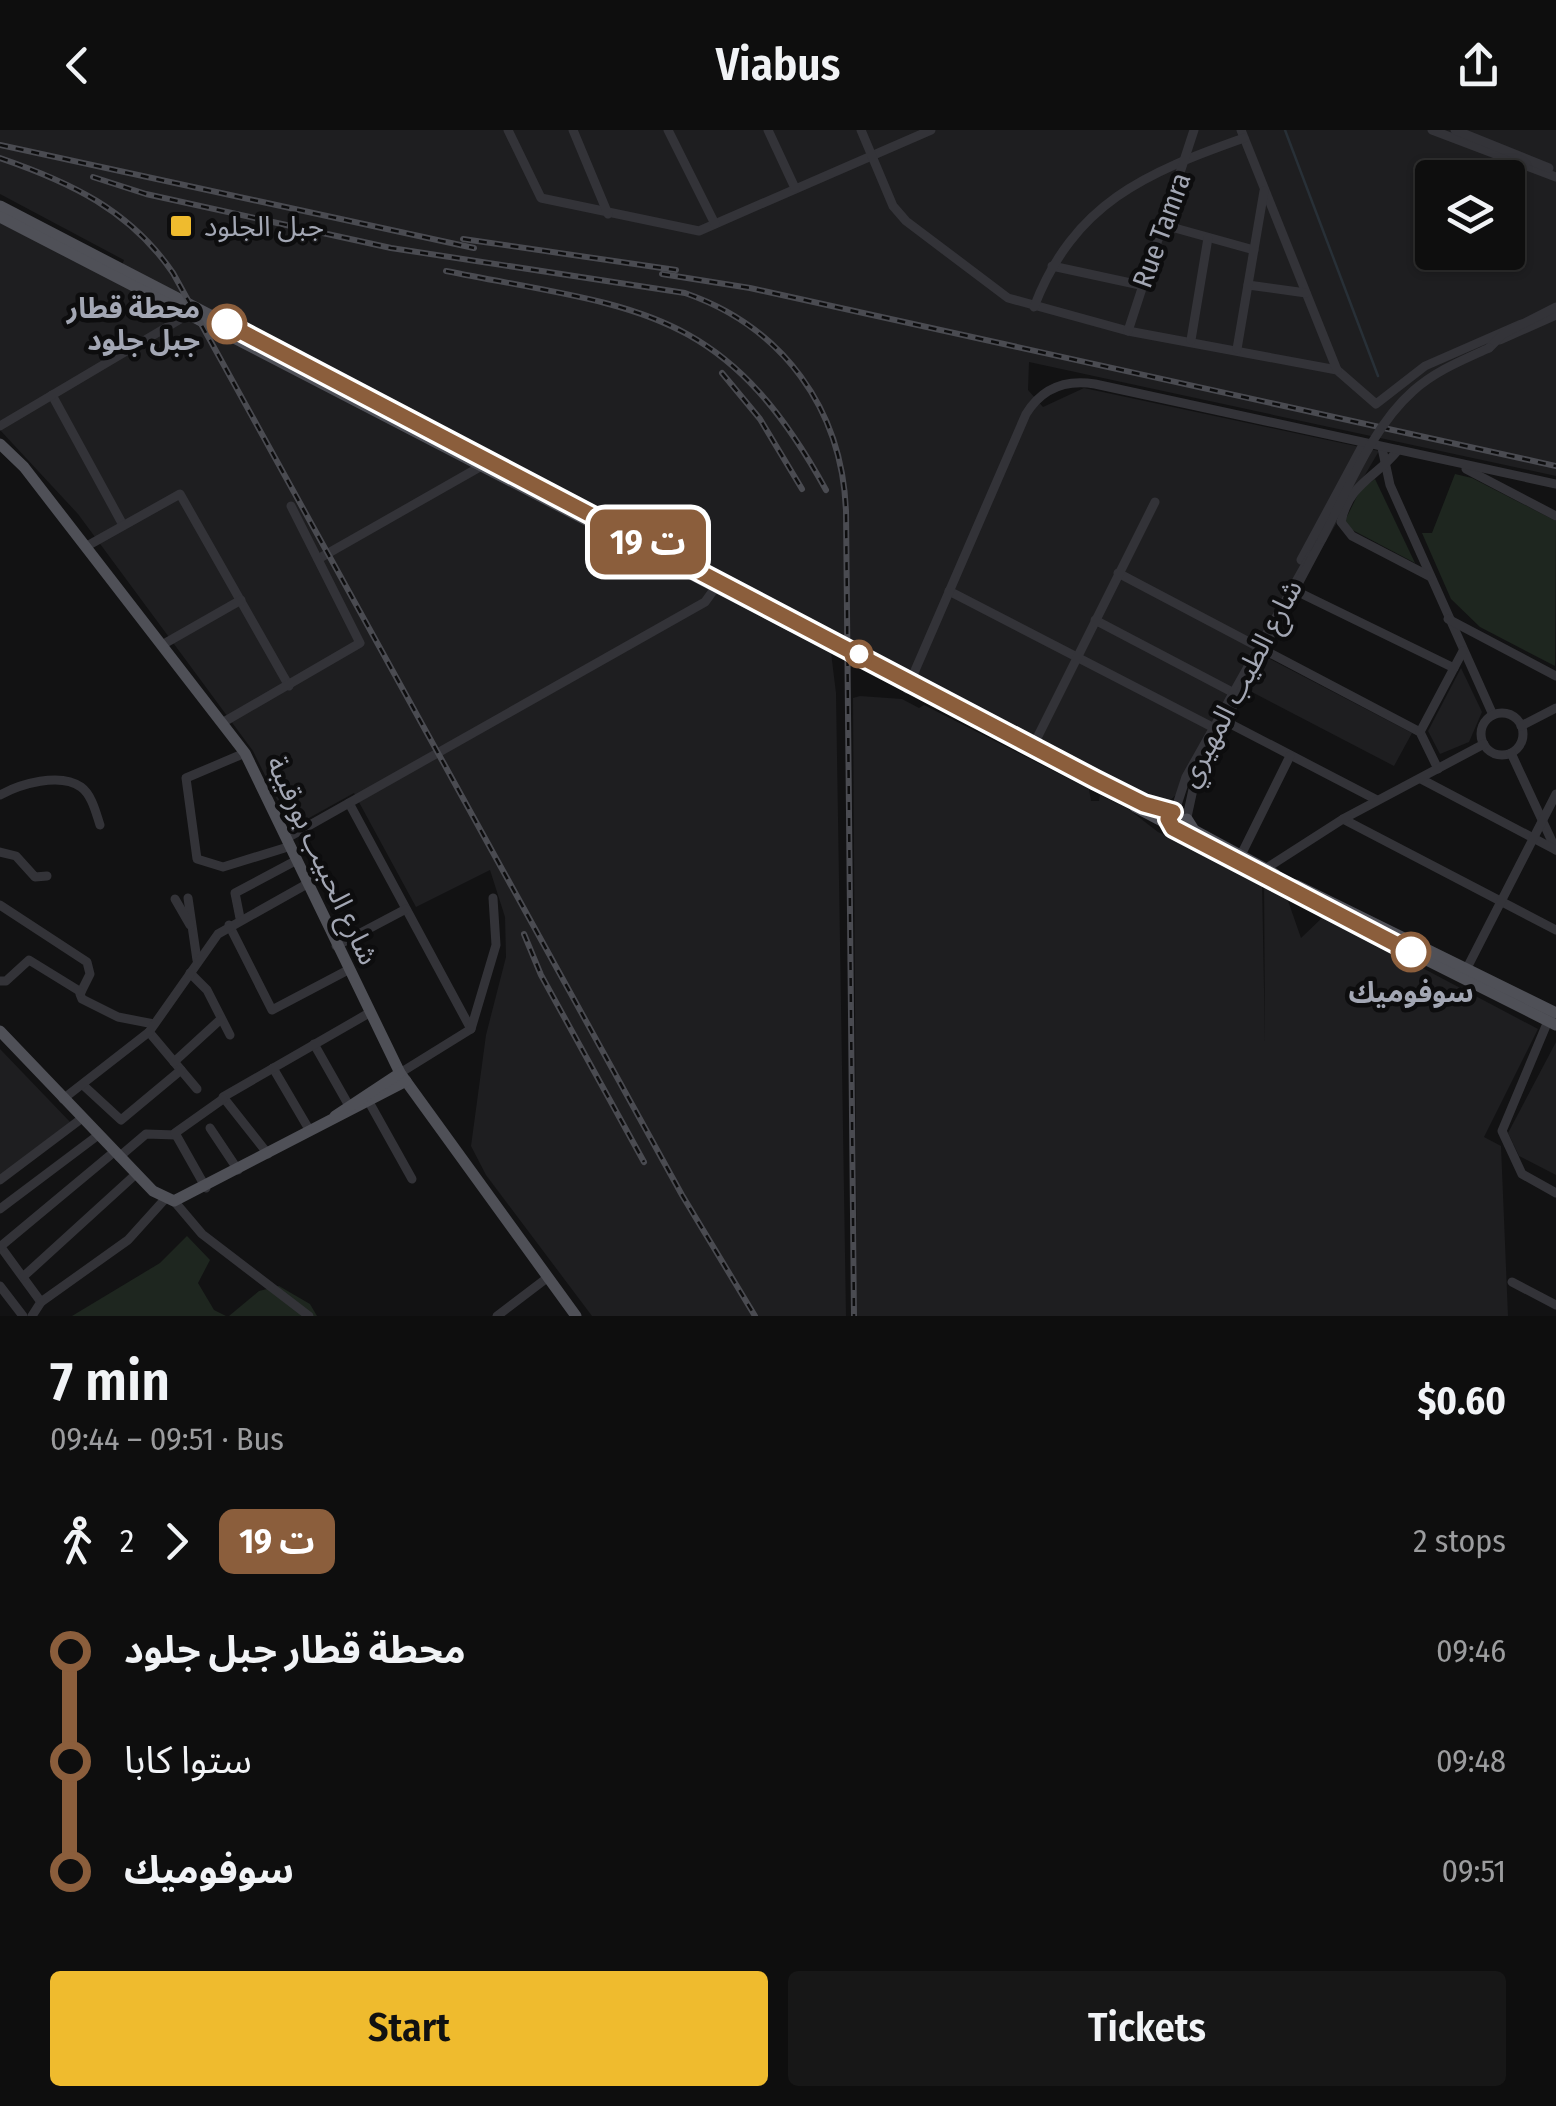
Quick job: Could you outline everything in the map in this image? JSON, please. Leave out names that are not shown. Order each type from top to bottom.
[{"type":"main road","points":[[0,206],[908,686],[1178,819],[1321,907],[1553,1020]]},
{"type":"main road","points":[[0,216],[486,463]]},
{"type":"main road","name":"شارع الحبيب بورقيبة","points":[[0,444],[24,467],[245,753],[403,1077],[576,1316]]},
{"type":"main road","points":[[908,686],[1178,819],[1378,928],[1468,966],[1553,1020]]},
{"type":"main road","points":[[0,1031],[97,1136],[170,1200],[206,1188],[369,1102],[403,1077]]},
{"type":"main road","points":[[332,1119],[348,1104],[403,1077]]},
{"type":"street","points":[[508,130],[538,196],[693,232],[930,130]]},
{"type":"street","points":[[573,130],[608,214]]},
{"type":"street","points":[[668,130],[714,224]]},
{"type":"street","points":[[768,130],[794,188]]},
{"type":"street","points":[[861,130],[894,206],[906,221],[1000,294],[1034,307],[1128,331],[1237,348],[1337,370]]},
{"type":"street","name":"Rue Tamra","points":[[1128,331],[1194,130]]},
{"type":"street","points":[[1432,130],[1556,173]]},
{"type":"street","points":[[1455,130],[1556,173]]},
{"type":"street","points":[[1034,307],[1052,266],[1092,213],[1157,173],[1242,134],[1337,370],[1368,402],[1380,404],[1424,366],[1521,324]]},
{"type":"street","points":[[1157,173],[1174,188]]},
{"type":"street","points":[[1237,348],[1264,188]]},
{"type":"street","points":[[1260,215],[1275,216]]},
{"type":"street","points":[[1164,225],[1254,250]]},
{"type":"street","points":[[1192,340],[1208,238]]},
{"type":"street","points":[[1052,266],[1140,285]]},
{"type":"street","points":[[1248,285],[1306,293]]},
{"type":"street","points":[[1500,340],[1502,334],[1556,307]]},
{"type":"street","points":[[1,423],[189,314]]},
{"type":"street","points":[[1500,340],[1556,315]]},
{"type":"street","name":"شارع الطيب المهيري","points":[[1178,819],[1219,724],[1383,426],[1402,402],[1438,373],[1500,340]]},
{"type":"street","points":[[908,686],[1026,414],[1036,399],[1058,386],[1095,384],[1556,484]]},
{"type":"street","points":[[52,395],[123,525]]},
{"type":"street","points":[[1364,444],[1292,590],[1454,668]]},
{"type":"street","points":[[1382,448],[1384,468],[1493,715]]},
{"type":"street","points":[[1398,450],[1384,468],[1362,480],[1342,516],[1342,527],[1430,576]]},
{"type":"street","points":[[318,559],[486,463]]},
{"type":"street","points":[[1454,463],[1556,516]]},
{"type":"street","points":[[86,546],[180,494],[288,686]]},
{"type":"street","points":[[1033,746],[1156,502]]},
{"type":"street","points":[[222,723],[360,643],[292,506]]},
{"type":"street","points":[[1118,573],[1420,732],[1438,770]]},
{"type":"street","points":[[245,753],[191,773],[186,782],[197,859],[214,866],[232,866],[289,842],[349,803],[705,602],[719,584]]},
{"type":"street","points":[[949,591],[1077,657],[1376,800]]},
{"type":"street","points":[[162,645],[241,600]]},
{"type":"street","points":[[1448,619],[1556,676]]},
{"type":"street","points":[[1095,620],[1235,694]]},
{"type":"street","points":[[1420,732],[1462,651]]},
{"type":"street","points":[[1522,726],[1556,708]]},
{"type":"street","points":[[1509,714],[1522,726],[1522,741],[1511,753],[1496,754],[1484,744],[1482,727],[1493,715],[1509,714]]},
{"type":"street","points":[[1265,868],[1376,800],[1484,744]]},
{"type":"street","points":[[1511,753],[1556,850]]},
{"type":"street","points":[[1241,855],[1290,756]]},
{"type":"street","points":[[1420,778],[1556,850]]},
{"type":"street","points":[[0,795],[40,781],[78,785],[90,799],[100,824]]},
{"type":"street","points":[[1468,966],[1556,794]]},
{"type":"street","points":[[349,803],[471,1029]]},
{"type":"street","points":[[1343,820],[1556,930]]},
{"type":"street","points":[[0,852],[16,856],[35,877],[47,876]]},
{"type":"street","points":[[240,918],[234,895],[297,860]]},
{"type":"street","points":[[232,866],[242,888]]},
{"type":"street","points":[[63,1099],[152,1028],[196,960],[229,926],[307,884]]},
{"type":"street","points":[[188,898],[196,960]]},
{"type":"street","points":[[403,1077],[471,1029],[496,945],[493,898]]},
{"type":"street","points":[[175,899],[190,925]]},
{"type":"street","points":[[0,905],[87,962],[90,974],[81,992],[82,999],[152,1028],[197,1089]]},
{"type":"street","points":[[336,946],[406,909]]},
{"type":"street","points":[[229,926],[272,1010],[348,970]]},
{"type":"street","points":[[0,981],[6,981],[29,960],[81,992]]},
{"type":"street","points":[[190,973],[207,990],[230,1035]]},
{"type":"street","points":[[206,1188],[176,1130],[369,1013]]},
{"type":"street","points":[[84,1086],[121,1120],[222,1019]]},
{"type":"street","points":[[1553,1020],[1502,1131],[1522,1174],[1556,1194]]},
{"type":"street","points":[[314,1044],[348,1104]]},
{"type":"street","points":[[273,1068],[310,1131]]},
{"type":"street","points":[[223,1099],[268,1154]]},
{"type":"street","points":[[369,1102],[412,1180]]},
{"type":"street","points":[[0,1180],[81,1119]]},
{"type":"street","points":[[210,1128],[238,1170]]},
{"type":"street","points":[[41,1302],[0,1246],[146,1134],[176,1135]]},
{"type":"street","points":[[0,1209],[97,1136]]},
{"type":"street","points":[[24,1276],[136,1174]]},
{"type":"street","points":[[32,1316],[41,1302],[128,1240],[170,1200],[202,1234],[309,1316]]},
{"type":"street","points":[[497,1316],[547,1278]]},
{"type":"street","points":[[1512,1282],[1556,1305]]},
{"type":"street","points":[[0,1286],[23,1316]]},
{"type":"shaded area","points":[[0,130],[1556,130],[1556,476],[1029,362],[1028,390],[1043,407],[1084,388],[1379,451],[1178,793],[1164,806],[829,636],[836,693],[846,1316],[592,1316],[486,1175],[471,1146],[486,1035],[506,957],[505,917],[490,870],[416,907],[354,793],[291,828],[253,751],[78,514],[0,430],[0,223],[116,281],[124,260],[0,194]]},
{"type":"shaded area","points":[[1455,474],[1472,478],[1556,521],[1555,666],[1480,627],[1451,599],[1422,533],[1432,533]]},
{"type":"shaded area","points":[[1375,479],[1415,563],[1343,525],[1360,490]]},
{"type":"shaded area","points":[[1268,658],[1412,733],[1394,766],[1250,691]]},
{"type":"shaded area","points":[[1461,668],[1482,712],[1469,742],[1440,754],[1428,731]]},
{"type":"shaded area","points":[[853,698],[902,699],[919,708],[924,705],[1089,789],[1091,801],[1099,801],[1100,795],[1127,808],[1158,832],[1262,881],[1265,1043],[1264,872],[1286,895],[1301,938],[1324,916],[1538,1029],[1484,1137],[1501,1146],[1508,1316],[857,1316]]},
{"type":"shaded area","points":[[1556,1042],[1556,1175],[1519,1156],[1508,1133]]},
{"type":"shaded area","points":[[0,1049],[71,1123],[0,1176]]},
{"type":"shaded area","points":[[187,1236],[210,1260],[198,1283],[214,1310],[226,1316],[72,1316],[160,1263]]},
{"type":"shaded area","points":[[279,1286],[310,1304],[317,1316],[229,1316],[259,1291]]},
{"type":"waterway","points":[[1285,130],[1378,376]]},
{"type":"railway","points":[[0,145],[474,248]]},
{"type":"railway","points":[[0,158],[51,177],[97,201],[138,232],[173,273],[682,1195],[755,1316]]},
{"type":"railway","points":[[93,177],[146,194],[391,248],[685,293],[751,327],[801,376],[833,439],[846,511],[854,1316]]},
{"type":"railway","points":[[463,239],[676,270]]},
{"type":"railway","points":[[446,271],[623,308],[669,325],[711,349],[750,383],[788,429],[826,490]]},
{"type":"railway","points":[[662,274],[750,288],[1556,466]]},
{"type":"railway","points":[[722,373],[760,419],[802,489]]},
{"type":"railway","points":[[524,934],[541,975],[644,1162]]},
{"type":"bus line","points":[[227,324],[760,600],[1096,780],[1144,804],[1173,812],[1168,819],[1173,828],[1411,952]]},
{"type":"place","name":"جبل الجلود","points":[[181,226]]},
{"type":"place","name":"محطة قطار جبل جلود","points":[[227,324]]},
{"type":"place","name":"سوفوميك","points":[[1411,952]]}]
